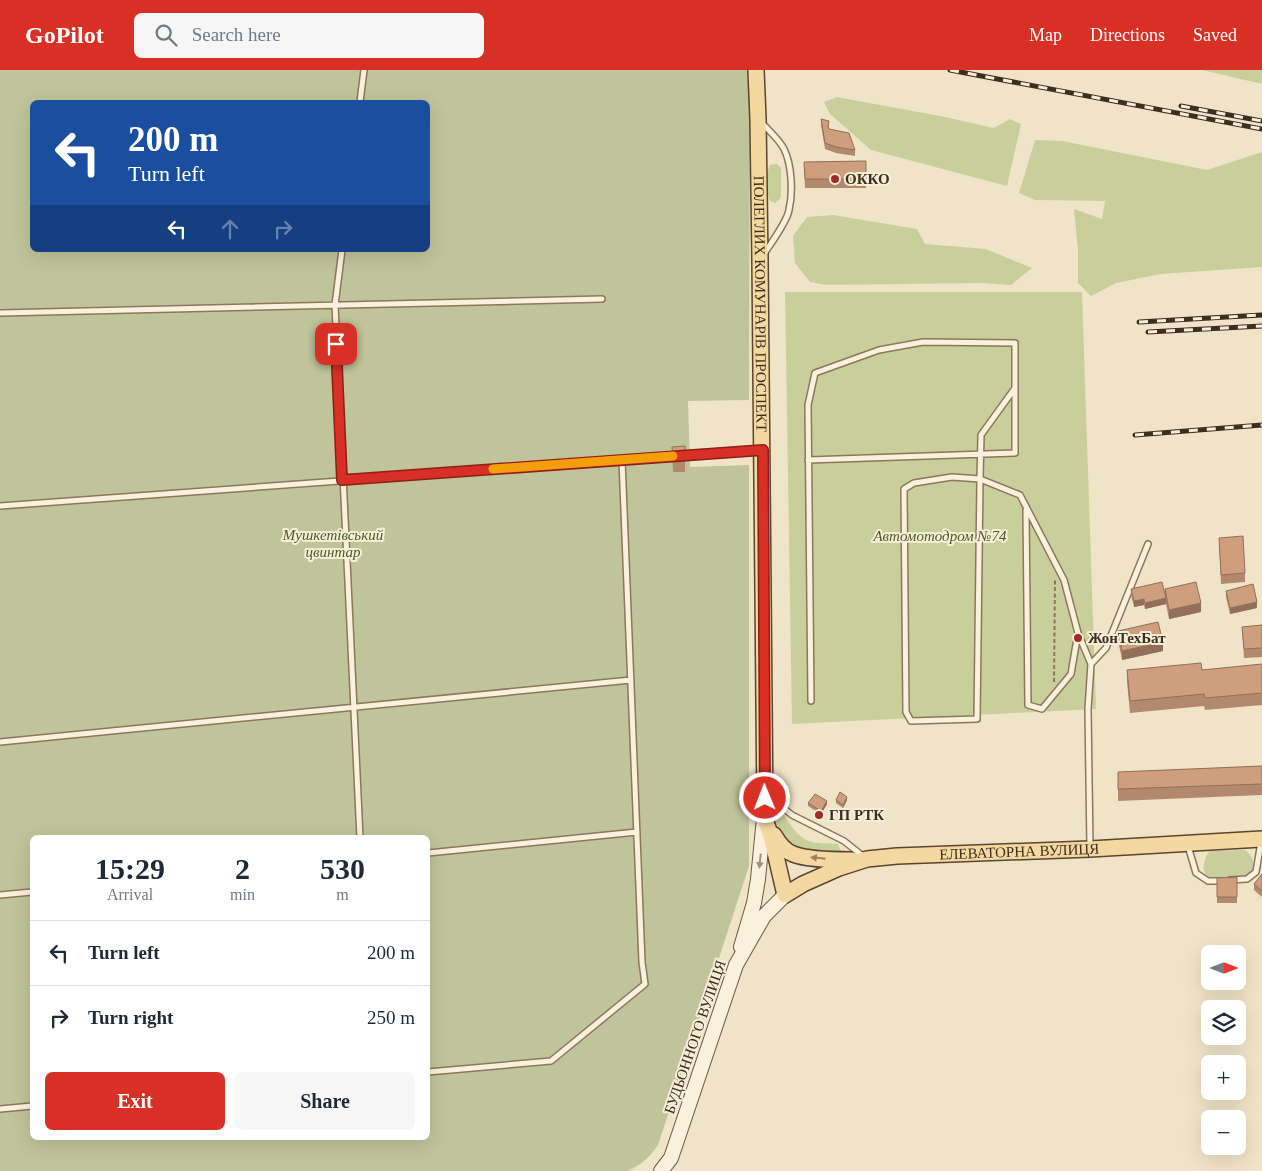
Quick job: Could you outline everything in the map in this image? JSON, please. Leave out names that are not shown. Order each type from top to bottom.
[{"type":"main road","name":"ПОЛЕГЛИХ КОМУНАРІВ ПРОСПЕКТ","points":[[756,70],[763,450],[765,813],[785,895]]},
{"type":"main road","points":[[765,813],[776,838],[793,854],[837,860],[867,859]]},
{"type":"main road","points":[[736,964],[754,902],[765,813]]},
{"type":"main road","name":"ЕЛЕВАТОРНА ВУЛИЦЯ","points":[[785,895],[818,876],[867,859],[1261,839]]},
{"type":"main road","name":"БУДЬОННОГО ВУЛИЦЯ","points":[[661,1171],[671,1158],[736,964],[764,916],[785,895]]},
{"type":"lane","points":[[360,100],[364,70]]},
{"type":"lane","points":[[758,119],[783,148],[790,166],[791,192],[789,212],[779,232],[760,259]]},
{"type":"lane","points":[[342,252],[335,305],[360,835]]},
{"type":"lane","points":[[0,313],[602,299]]},
{"type":"lane","points":[[808,460],[1015,452],[1016,343],[923,342],[879,350],[815,373],[808,405],[808,460],[811,701]]},
{"type":"lane","points":[[1016,388],[981,434],[980,479],[977,719],[911,721],[906,712],[904,489],[914,483],[952,477],[980,479],[1020,495],[1064,580],[1078,633],[1091,664],[1088,709],[1090,849]]},
{"type":"lane","points":[[0,506],[763,450]]},
{"type":"lane","points":[[430,1072],[552,1061],[645,984],[642,962],[622,460]]},
{"type":"lane","points":[[1026,507],[1028,705],[1042,709],[1071,674],[1078,633]]},
{"type":"lane","points":[[1091,664],[1106,648],[1148,544]]},
{"type":"lane","points":[[0,742],[631,680]]},
{"type":"lane","points":[[764,783],[782,808],[844,841],[867,859]]},
{"type":"lane","points":[[430,853],[637,832]]},
{"type":"lane","points":[[1188,843],[1196,873],[1208,882],[1246,879],[1256,872],[1261,839]]},
{"type":"lane","points":[[0,895],[30,892]]},
{"type":"lane","points":[[0,1109],[30,1106]]},
{"type":"path","points":[[1054,695],[1055,562]]},
{"type":"green space","name":"Мушкетівський цвинтар","points":[[0,70],[750,70],[749,400],[688,401],[690,467],[749,465],[749,866],[658,1145],[645,1160],[628,1171],[0,1171]]},
{"type":"green space","points":[[1202,70],[1262,70],[1262,84]]},
{"type":"green space","points":[[837,97],[994,128],[1010,119],[1021,124],[1007,186],[871,150],[830,114],[824,102]]},
{"type":"green space","points":[[1035,140],[1062,141],[1207,170],[1262,152],[1262,267],[1161,274],[1116,283],[1091,296],[1078,283],[1078,250],[1074,209],[1102,219],[1105,201],[1035,200],[1019,193]]},
{"type":"green space","points":[[774,164],[781,168],[781,196],[775,203],[770,201],[767,183],[770,165]]},
{"type":"green space","points":[[833,215],[917,229],[925,244],[986,249],[1032,268],[1011,285],[983,283],[827,285],[810,282],[795,263],[793,236],[807,217]]},
{"type":"green space","name":"Автомотодром №74","points":[[785,292],[1082,292],[1096,709],[792,724]]},
{"type":"green space","points":[[772,794],[783,814],[798,834],[816,843],[838,844],[841,851],[813,852],[797,850],[783,841],[772,810]]},
{"type":"green space","points":[[1245,850],[1251,856],[1254,864],[1252,871],[1247,877],[1209,878],[1204,872],[1204,865],[1209,851]]},
{"type":"building","points":[[821,119],[829,121],[829,129],[849,133],[855,150],[825,143]]},
{"type":"building","points":[[866,161],[866,179],[805,179],[804,162]]},
{"type":"building","points":[[685,446],[685,460],[673,460],[672,447]]},
{"type":"building","points":[[1243,536],[1245,573],[1221,575],[1219,538]]},
{"type":"building","points":[[1162,582],[1166,598],[1145,603],[1144,599],[1134,601],[1131,589]]},
{"type":"building","points":[[1196,582],[1201,603],[1169,610],[1165,589]]},
{"type":"building","points":[[1253,584],[1257,602],[1230,608],[1226,591]]},
{"type":"building","points":[[1158,622],[1163,642],[1122,651],[1118,631]]},
{"type":"building","points":[[1262,625],[1262,648],[1244,649],[1242,627]]},
{"type":"building","points":[[1201,663],[1202,670],[1262,664],[1262,693],[1205,698],[1204,694],[1130,701],[1127,670]]},
{"type":"building","points":[[1262,766],[1262,784],[1118,789],[1118,772]]},
{"type":"building","points":[[840,792],[847,797],[843,805],[836,800]]},
{"type":"building","points":[[815,794],[827,801],[821,811],[808,803]]},
{"type":"building","points":[[1262,874],[1262,891],[1254,884]]},
{"type":"building","points":[[1237,877],[1237,897],[1217,897],[1217,878]]},
{"type":"railway","points":[[950,70],[1262,129]]},
{"type":"railway","points":[[1181,106],[1262,121]]},
{"type":"railway","points":[[1139,322],[1262,315]]},
{"type":"railway","points":[[1148,332],[1262,326]]},
{"type":"railway","points":[[1135,435],[1262,425]]},
{"type":"slow traffic","points":[[493,469],[673,456]]},
{"type":"place","name":"ОККО","points":[[835,179]]},
{"type":"place","name":"ЖонТехБат","points":[[1078,638]]},
{"type":"place","name":"ГП РТК","points":[[819,815]]},
{"type":"route","points":[[336,344],[342,480],[763,450],[765,798]]}]
